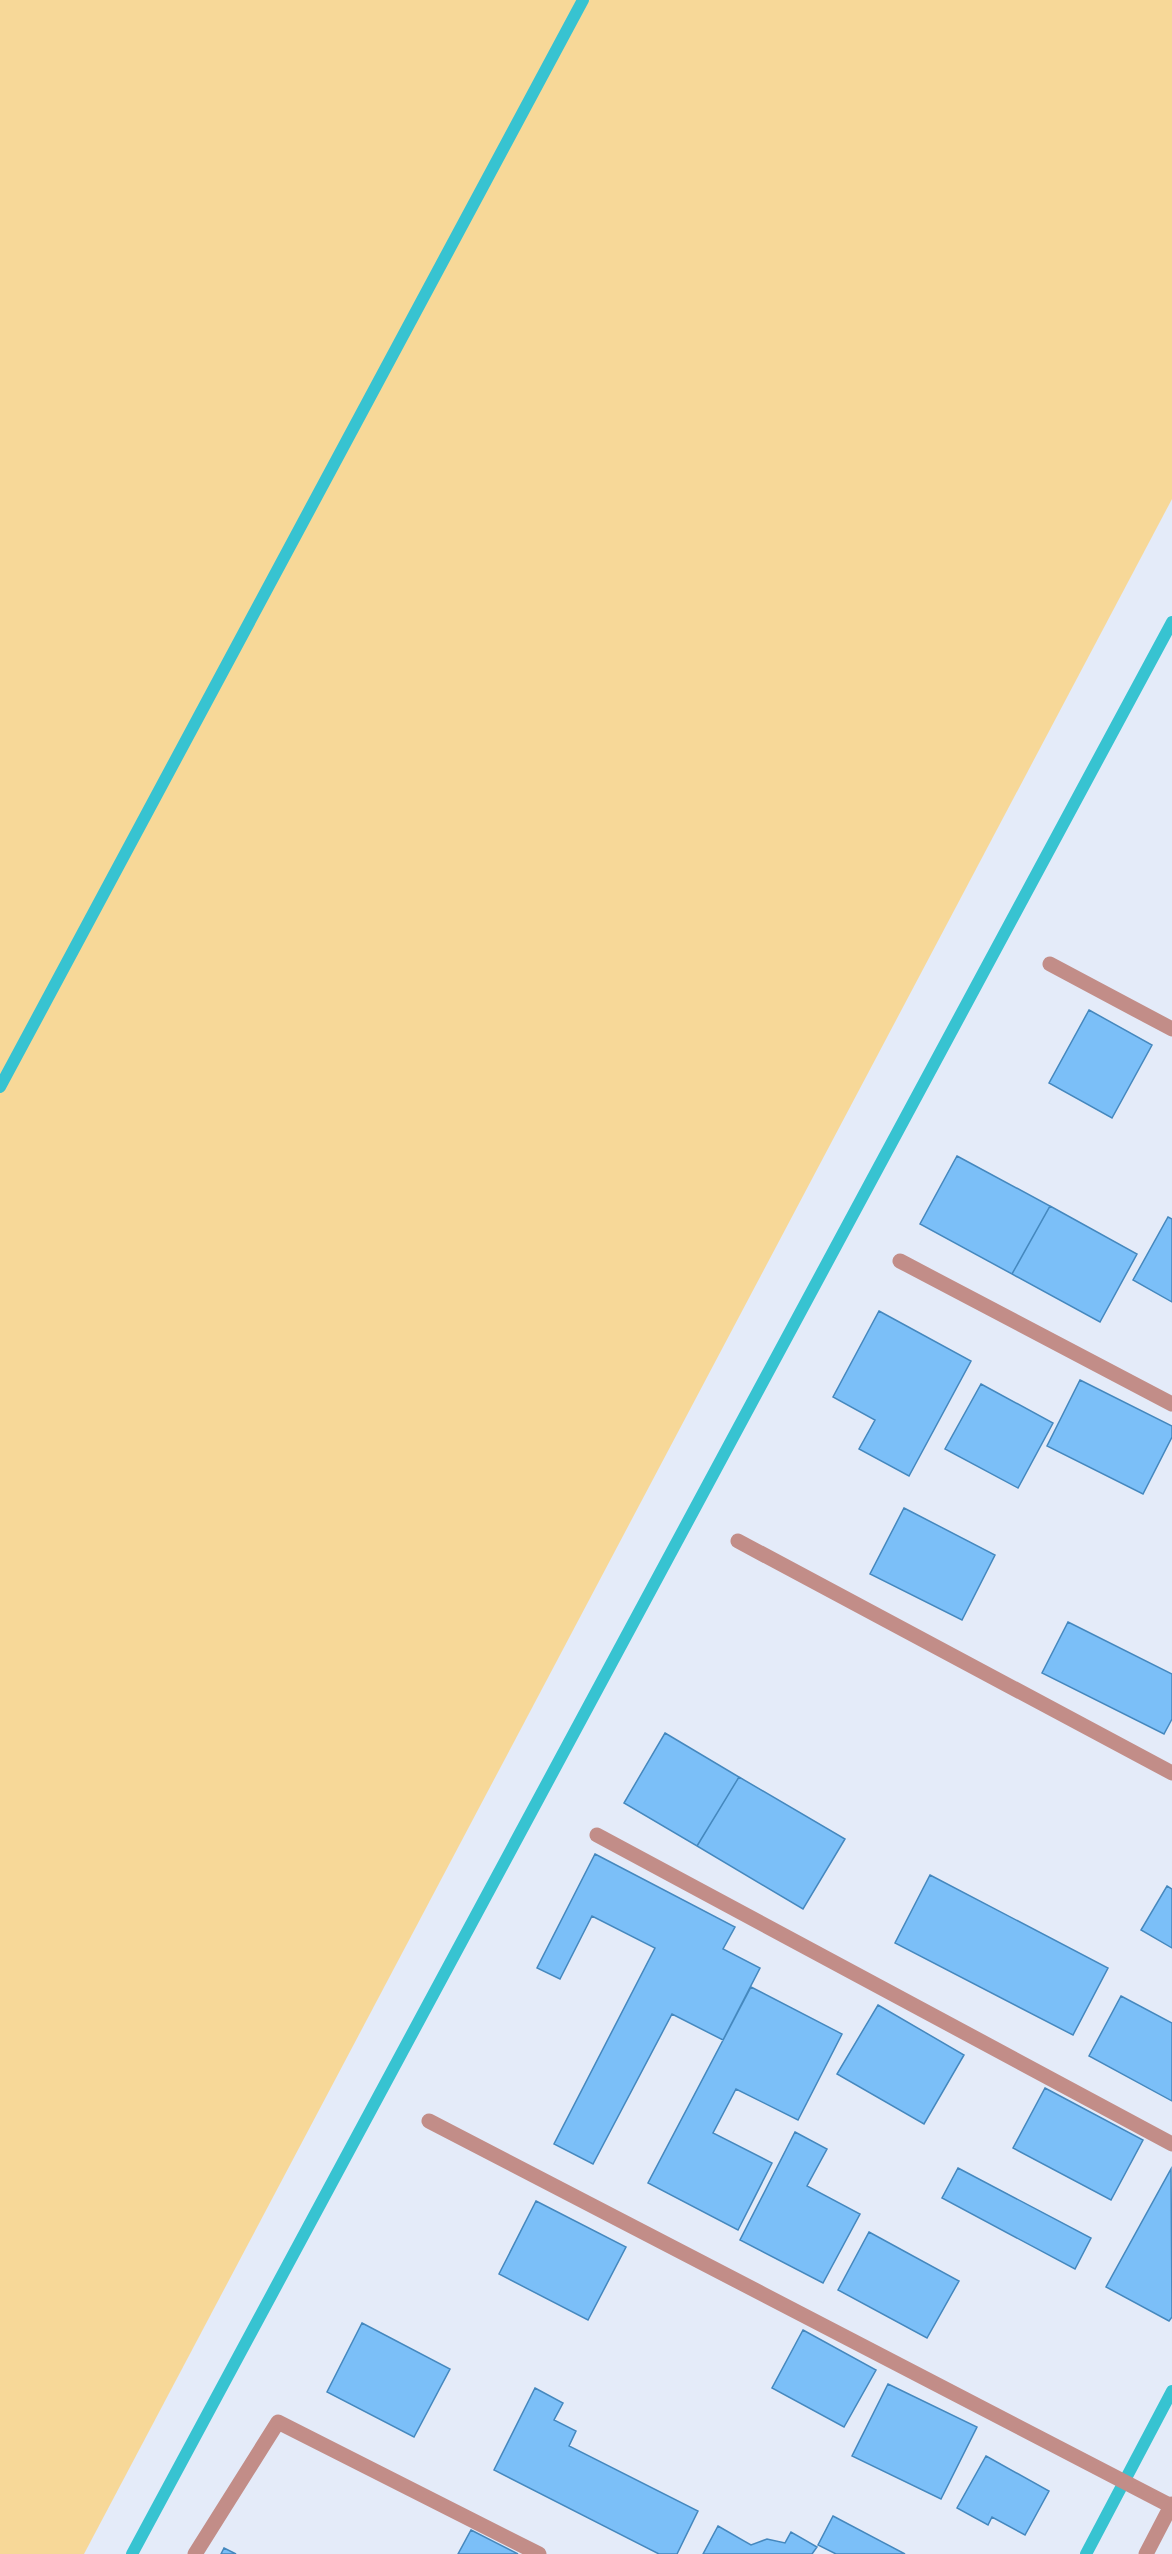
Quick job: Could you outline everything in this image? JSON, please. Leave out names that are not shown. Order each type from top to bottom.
[{"type":"street","points":[[1050,964],[1172,1029]]},
{"type":"street","points":[[900,1261],[1172,1404]]},
{"type":"street","points":[[738,1542],[1172,1773]]},
{"type":"street","points":[[597,1835],[1172,2145]]},
{"type":"street","points":[[429,2121],[1172,2505],[1146,2554]]},
{"type":"street","points":[[195,2554],[278,2422],[539,2554]]},
{"type":"shaded area","points":[[0,0],[1172,0],[1172,499],[84,2554],[0,2554]]},
{"type":"building","points":[[1089,1010],[1152,1045],[1112,1118],[1049,1083]]},
{"type":"building","points":[[957,1156],[1050,1206],[1012,1274],[920,1224]]},
{"type":"building","points":[[1050,1206],[1137,1254],[1100,1322],[1012,1274]]},
{"type":"building","points":[[1168,1217],[1172,1219],[1172,1302],[1133,1280]]},
{"type":"building","points":[[879,1311],[971,1361],[909,1476],[859,1449],[875,1420],[833,1397]]},
{"type":"building","points":[[1080,1380],[1172,1426],[1172,1437],[1143,1494],[1047,1446]]},
{"type":"building","points":[[981,1384],[1053,1423],[1018,1488],[945,1449]]},
{"type":"building","points":[[904,1508],[995,1555],[962,1620],[870,1574]]},
{"type":"building","points":[[1068,1622],[1172,1674],[1172,1719],[1164,1734],[1042,1673]]},
{"type":"building","points":[[665,1733],[739,1777],[697,1846],[624,1803]]},
{"type":"building","points":[[739,1777],[845,1839],[803,1909],[697,1846]]},
{"type":"building","points":[[595,1854],[735,1927],[723,1949],[760,1968],[723,2040],[672,2014],[593,2164],[554,2144],[655,1948],[592,1916],[560,1979],[537,1968]]},
{"type":"building","points":[[930,1875],[1108,1968],[1073,2035],[895,1943]]},
{"type":"building","points":[[1167,1886],[1172,1889],[1172,1948],[1141,1930]]},
{"type":"building","points":[[751,1987],[842,2034],[798,2120],[736,2089],[713,2133],[772,2163],[738,2230],[648,2183]]},
{"type":"building","points":[[1121,1996],[1172,2023],[1172,2101],[1089,2056]]},
{"type":"building","points":[[878,2005],[964,2055],[924,2124],[837,2074]]},
{"type":"building","points":[[1045,2088],[1143,2140],[1111,2200],[1013,2148]]},
{"type":"building","points":[[795,2132],[827,2149],[807,2186],[860,2214],[823,2283],[740,2240]]},
{"type":"building","points":[[958,2168],[1091,2238],[1075,2269],[942,2198]]},
{"type":"building","points":[[1171,2169],[1172,2317],[1169,2321],[1106,2287]]},
{"type":"building","points":[[536,2201],[626,2247],[588,2320],[499,2274]]},
{"type":"building","points":[[869,2232],[959,2281],[927,2338],[838,2290]]},
{"type":"building","points":[[362,2323],[450,2369],[414,2437],[327,2392]]},
{"type":"building","points":[[803,2330],[876,2370],[844,2427],[772,2388]]},
{"type":"building","points":[[888,2384],[977,2427],[941,2499],[852,2456]]},
{"type":"building","points":[[535,2388],[563,2403],[554,2420],[576,2431],[569,2446],[698,2511],[677,2554],[659,2554],[494,2470]]},
{"type":"building","points":[[986,2456],[1049,2491],[1025,2535],[992,2517],[988,2525],[957,2508]]},
{"type":"building","points":[[833,2516],[905,2554],[836,2554],[818,2545]]},
{"type":"building","points":[[718,2526],[751,2545],[767,2539],[785,2543],[791,2532],[817,2547],[812,2554],[703,2554]]},
{"type":"building","points":[[471,2530],[518,2554],[458,2554]]},
{"type":"building","points":[[224,2548],[236,2554],[221,2554]]},
{"type":"waterway","points":[[0,1087],[583,0]]},
{"type":"waterway","points":[[132,2554],[1172,622]]},
{"type":"waterway","points":[[1086,2554],[1172,2391]]}]
